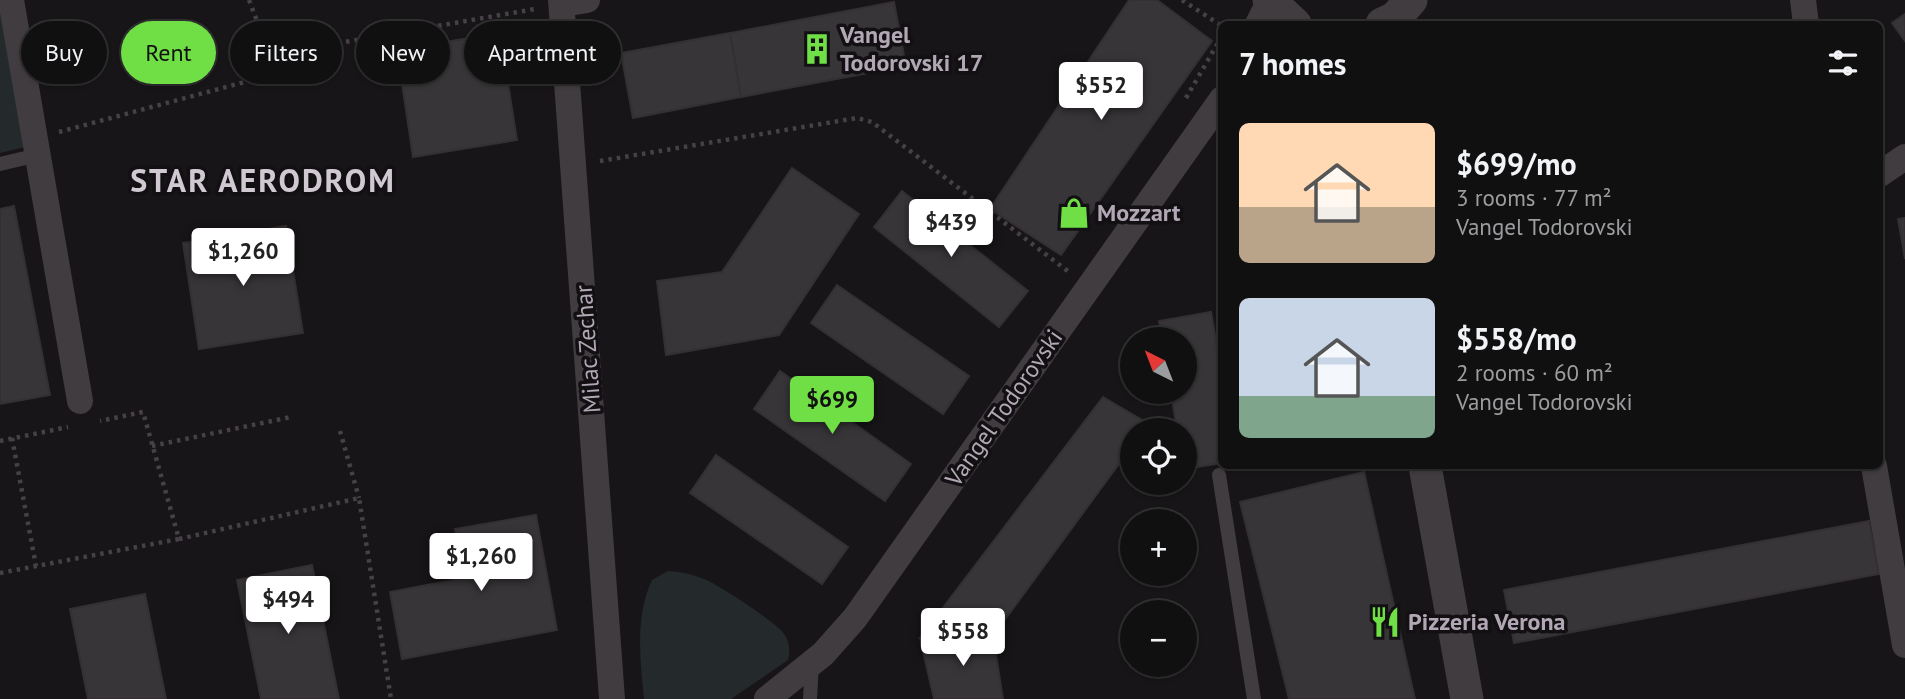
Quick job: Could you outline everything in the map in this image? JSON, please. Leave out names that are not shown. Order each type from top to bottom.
[{"type":"street","points":[[11,0],[84,416]]},
{"type":"street","points":[[1803,0],[1806,21]]},
{"type":"street","name":"Milac Zechar","points":[[570,1],[575,165],[612,699]]},
{"type":"street","points":[[1265,9],[1288,21]]},
{"type":"street","name":"Vangel Todorovski","points":[[767,699],[812,664],[855,618],[1218,105]]},
{"type":"street","points":[[1883,172],[1905,157]]},
{"type":"street","points":[[1426,469],[1467,699]]},
{"type":"street","points":[[1875,469],[1905,645]]},
{"type":"lane","points":[[0,164],[36,147]]},
{"type":"lane","points":[[1219,475],[1254,699]]},
{"type":"lane","points":[[810,699],[812,664]]},
{"type":"path","points":[[248,0],[256,21]]},
{"type":"path","points":[[1182,0],[1218,23]]},
{"type":"path","points":[[342,42],[570,1]]},
{"type":"path","points":[[36,147],[241,84]]},
{"type":"path","points":[[575,165],[857,118],[872,122],[1089,287]]},
{"type":"path","points":[[0,441],[84,416],[143,412],[179,539]]},
{"type":"path","points":[[152,446],[291,417]]},
{"type":"path","points":[[340,431],[359,498],[391,699]]},
{"type":"path","points":[[12,438],[36,566]]},
{"type":"path","points":[[0,573],[179,539],[359,498]]},
{"type":"shaded area","points":[[0,2],[25,147],[0,153]]},
{"type":"shaded area","points":[[668,571],[706,580],[760,613],[786,637],[789,647],[788,660],[731,699],[644,699],[640,654],[643,608],[652,580]]},
{"type":"building","points":[[1129,0],[1157,0],[1212,41],[1061,255],[990,209]]},
{"type":"building","name":"Vangel Todorovski 17","points":[[894,2],[906,66],[741,97],[730,33]]},
{"type":"building","points":[[1905,14],[1905,41],[1892,23]]},
{"type":"building","points":[[730,33],[741,97],[633,118],[621,53]]},
{"type":"building","points":[[464,39],[464,84],[508,84],[517,140],[413,157],[402,84],[450,84],[450,41]]},
{"type":"building","points":[[792,168],[859,214],[779,335],[666,355],[657,281],[722,272]]},
{"type":"building","points":[[902,191],[1028,291],[999,327],[874,227]]},
{"type":"building","points":[[14,206],[50,395],[0,404],[0,209]]},
{"type":"building","points":[[1905,218],[1905,259],[1898,219]]},
{"type":"building","points":[[286,226],[303,333],[199,349],[183,243]]},
{"type":"building","points":[[837,285],[969,376],[943,414],[811,323]]},
{"type":"building","points":[[1211,312],[1218,353],[1218,464],[1197,467],[1197,418],[1175,418],[1173,404],[1197,404],[1197,327],[1160,327],[1159,321]]},
{"type":"building","points":[[780,371],[911,464],[885,501],[754,409]]},
{"type":"building","points":[[1103,397],[1139,418],[1120,418],[1120,462],[993,636],[920,638]]},
{"type":"building","points":[[716,455],[848,547],[822,584],[690,493]]},
{"type":"building","points":[[1364,472],[1415,699],[1289,699],[1240,502]]},
{"type":"building","points":[[536,515],[557,630],[402,659],[390,592],[464,578],[455,529]]},
{"type":"building","points":[[1869,521],[1879,574],[1514,643],[1504,590]]},
{"type":"building","points":[[312,565],[339,699],[261,699],[237,580]]},
{"type":"building","points":[[145,594],[166,699],[88,699],[70,609]]},
{"type":"building","points":[[993,636],[1003,699],[934,699],[920,638]]},
{"type":"place","name":"Vangel Todorovski 17","points":[[817,49]]},
{"type":"place","name":"Mozzart","points":[[1074,213]]},
{"type":"place","name":"Pizzeria Verona","points":[[1385,622]]},
{"type":"district","name":"STAR AERODROM","points":[[263,181]]}]
